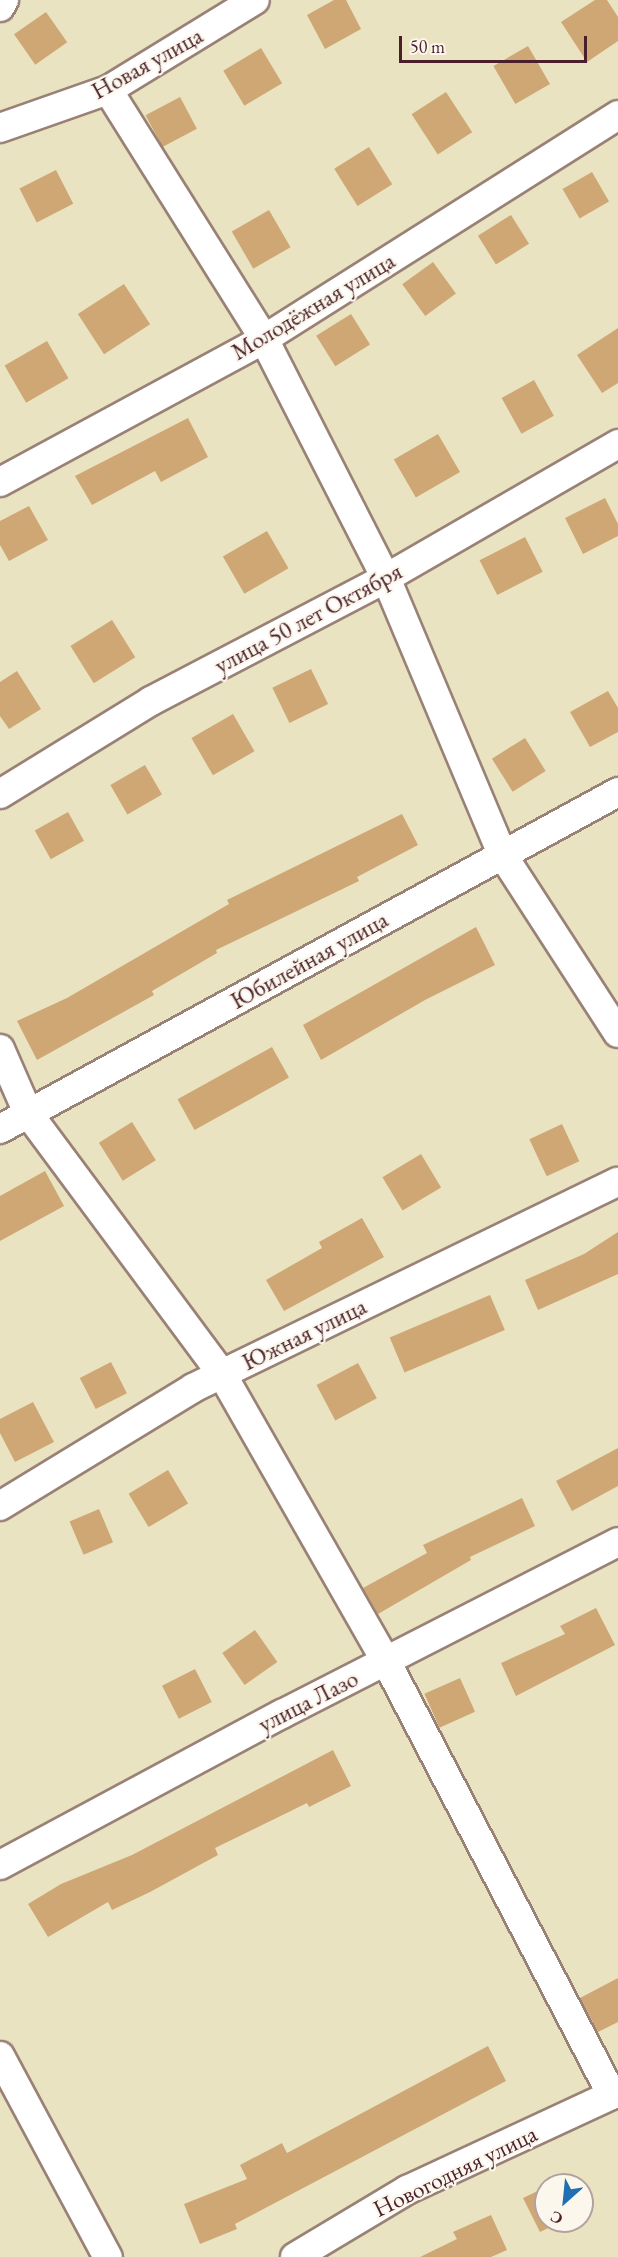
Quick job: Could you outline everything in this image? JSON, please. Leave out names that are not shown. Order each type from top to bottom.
[{"type":"street","points":[[0,7],[4,0]]},
{"type":"street","name":"Новая улица","points":[[0,128],[108,90],[255,0]]},
{"type":"street","points":[[108,90],[264,339],[386,578],[502,854],[618,1033]]},
{"type":"street","name":"Молодёжная улица","points":[[0,482],[264,339],[618,115]]},
{"type":"street","name":"улица 50 лет Октября","points":[[0,794],[151,701],[386,578],[618,444]]},
{"type":"street","name":"Юбилейная улица","points":[[0,1129],[618,792]]},
{"type":"street","points":[[0,1049],[28,1113],[222,1374],[386,1661],[615,2093]]},
{"type":"street","name":"Южная улица","points":[[0,1506],[222,1374],[618,1182]]},
{"type":"street","name":"улица Лазо","points":[[0,1865],[386,1661],[618,1542]]},
{"type":"street","points":[[0,2056],[108,2257]]},
{"type":"street","name":"Новогодняя улица","points":[[295,2257],[407,2190],[615,2093]]},
{"type":"building","points":[[334,0],[346,0],[361,29],[325,49],[307,15]]},
{"type":"building","points":[[595,0],[607,0],[618,17],[618,41],[587,62],[561,22]]},
{"type":"building","points":[[46,12],[67,42],[35,65],[14,34]]},
{"type":"building","points":[[528,46],[550,84],[515,104],[493,66]]},
{"type":"building","points":[[261,48],[282,83],[244,106],[223,71]]},
{"type":"building","points":[[446,92],[472,132],[438,155],[412,114]]},
{"type":"building","points":[[180,97],[197,129],[162,147],[146,115]]},
{"type":"building","points":[[369,147],[392,184],[358,206],[334,169]]},
{"type":"building","points":[[56,170],[73,204],[37,222],[19,189]]},
{"type":"building","points":[[592,172],[609,201],[580,218],[563,189]]},
{"type":"building","points":[[269,210],[290,247],[253,269],[232,232]]},
{"type":"building","points":[[511,215],[529,244],[496,265],[478,236]]},
{"type":"building","points":[[433,262],[456,294],[425,316],[402,284]]},
{"type":"building","points":[[124,284],[150,324],[104,354],[78,314]]},
{"type":"building","points":[[351,314],[370,345],[335,366],[316,336]]},
{"type":"building","points":[[618,328],[618,383],[602,393],[577,355]]},
{"type":"building","points":[[47,341],[68,378],[26,403],[5,366]]},
{"type":"building","points":[[534,380],[554,416],[522,434],[502,398]]},
{"type":"building","points":[[188,418],[208,457],[161,482],[155,471],[92,505],[75,476]]},
{"type":"building","points":[[438,434],[460,472],[416,498],[394,460]]},
{"type":"building","points":[[605,498],[618,524],[618,536],[583,554],[565,518]]},
{"type":"building","points":[[29,506],[48,540],[9,561],[0,545],[0,521]]},
{"type":"building","points":[[267,531],[288,568],[244,594],[223,556]]},
{"type":"building","points":[[525,537],[543,572],[497,595],[480,560]]},
{"type":"building","points":[[112,620],[135,657],[94,683],[70,646]]},
{"type":"building","points":[[311,669],[328,704],[289,723],[272,688]]},
{"type":"building","points":[[17,671],[41,709],[9,729],[0,716],[0,682]]},
{"type":"building","points":[[608,691],[618,708],[618,732],[590,747],[570,712]]},
{"type":"building","points":[[233,714],[254,751],[213,775],[191,738]]},
{"type":"building","points":[[525,738],[546,771],[513,792],[492,759]]},
{"type":"building","points":[[145,765],[162,794],[127,814],[110,785]]},
{"type":"building","points":[[68,812],[84,841],[51,859],[35,830]]},
{"type":"building","points":[[402,814],[418,845],[357,877],[359,881],[216,950],[217,953],[152,991],[154,995],[37,1060],[17,1021],[67,998],[229,904],[227,900]]},
{"type":"building","points":[[476,927],[495,965],[425,1000],[321,1060],[303,1025]]},
{"type":"building","points":[[272,1047],[289,1078],[195,1130],[178,1099]]},
{"type":"building","points":[[132,1122],[156,1160],[123,1181],[99,1143]]},
{"type":"building","points":[[562,1124],[579,1161],[547,1176],[529,1139]]},
{"type":"building","points":[[421,1154],[441,1187],[403,1211],[382,1177]]},
{"type":"building","points":[[45,1171],[64,1206],[0,1241],[0,1196]]},
{"type":"building","points":[[362,1218],[384,1257],[284,1311],[266,1280],[322,1248],[319,1242]]},
{"type":"building","points":[[618,1232],[618,1274],[538,1310],[525,1280],[584,1254]]},
{"type":"building","points":[[490,1295],[505,1330],[405,1373],[390,1338]]},
{"type":"building","points":[[111,1362],[127,1393],[96,1409],[80,1378]]},
{"type":"building","points":[[358,1363],[377,1398],[335,1420],[317,1385]]},
{"type":"building","points":[[33,1402],[54,1442],[15,1462],[0,1433],[0,1419]]},
{"type":"building","points":[[618,1448],[618,1486],[572,1511],[556,1481]]},
{"type":"building","points":[[168,1470],[188,1503],[149,1527],[129,1494]]},
{"type":"building","points":[[522,1498],[535,1526],[470,1557],[471,1560],[378,1614],[363,1588],[427,1553],[423,1545]]},
{"type":"building","points":[[99,1509],[113,1542],[84,1555],[70,1522]]},
{"type":"building","points":[[596,1608],[615,1645],[516,1696],[501,1663],[565,1634],[560,1626]]},
{"type":"building","points":[[255,1630],[277,1662],[245,1685],[222,1653]]},
{"type":"building","points":[[195,1669],[212,1702],[179,1719],[162,1686]]},
{"type":"building","points":[[460,1678],[475,1712],[439,1728],[424,1694]]},
{"type":"building","points":[[333,1750],[351,1786],[309,1807],[307,1803],[215,1848],[218,1855],[150,1892],[112,1910],[108,1902],[48,1937],[28,1904],[61,1884],[132,1855]]},
{"type":"building","points":[[618,1978],[618,2022],[598,2032],[580,1998]]},
{"type":"building","points":[[488,2046],[506,2081],[235,2224],[237,2229],[200,2244],[184,2204],[247,2179],[240,2165],[282,2143],[287,2153]]},
{"type":"building","points":[[534,2193],[534,2220],[523,2198]]},
{"type":"building","points":[[491,2215],[507,2250],[491,2257],[420,2257],[457,2239],[453,2232]]}]
